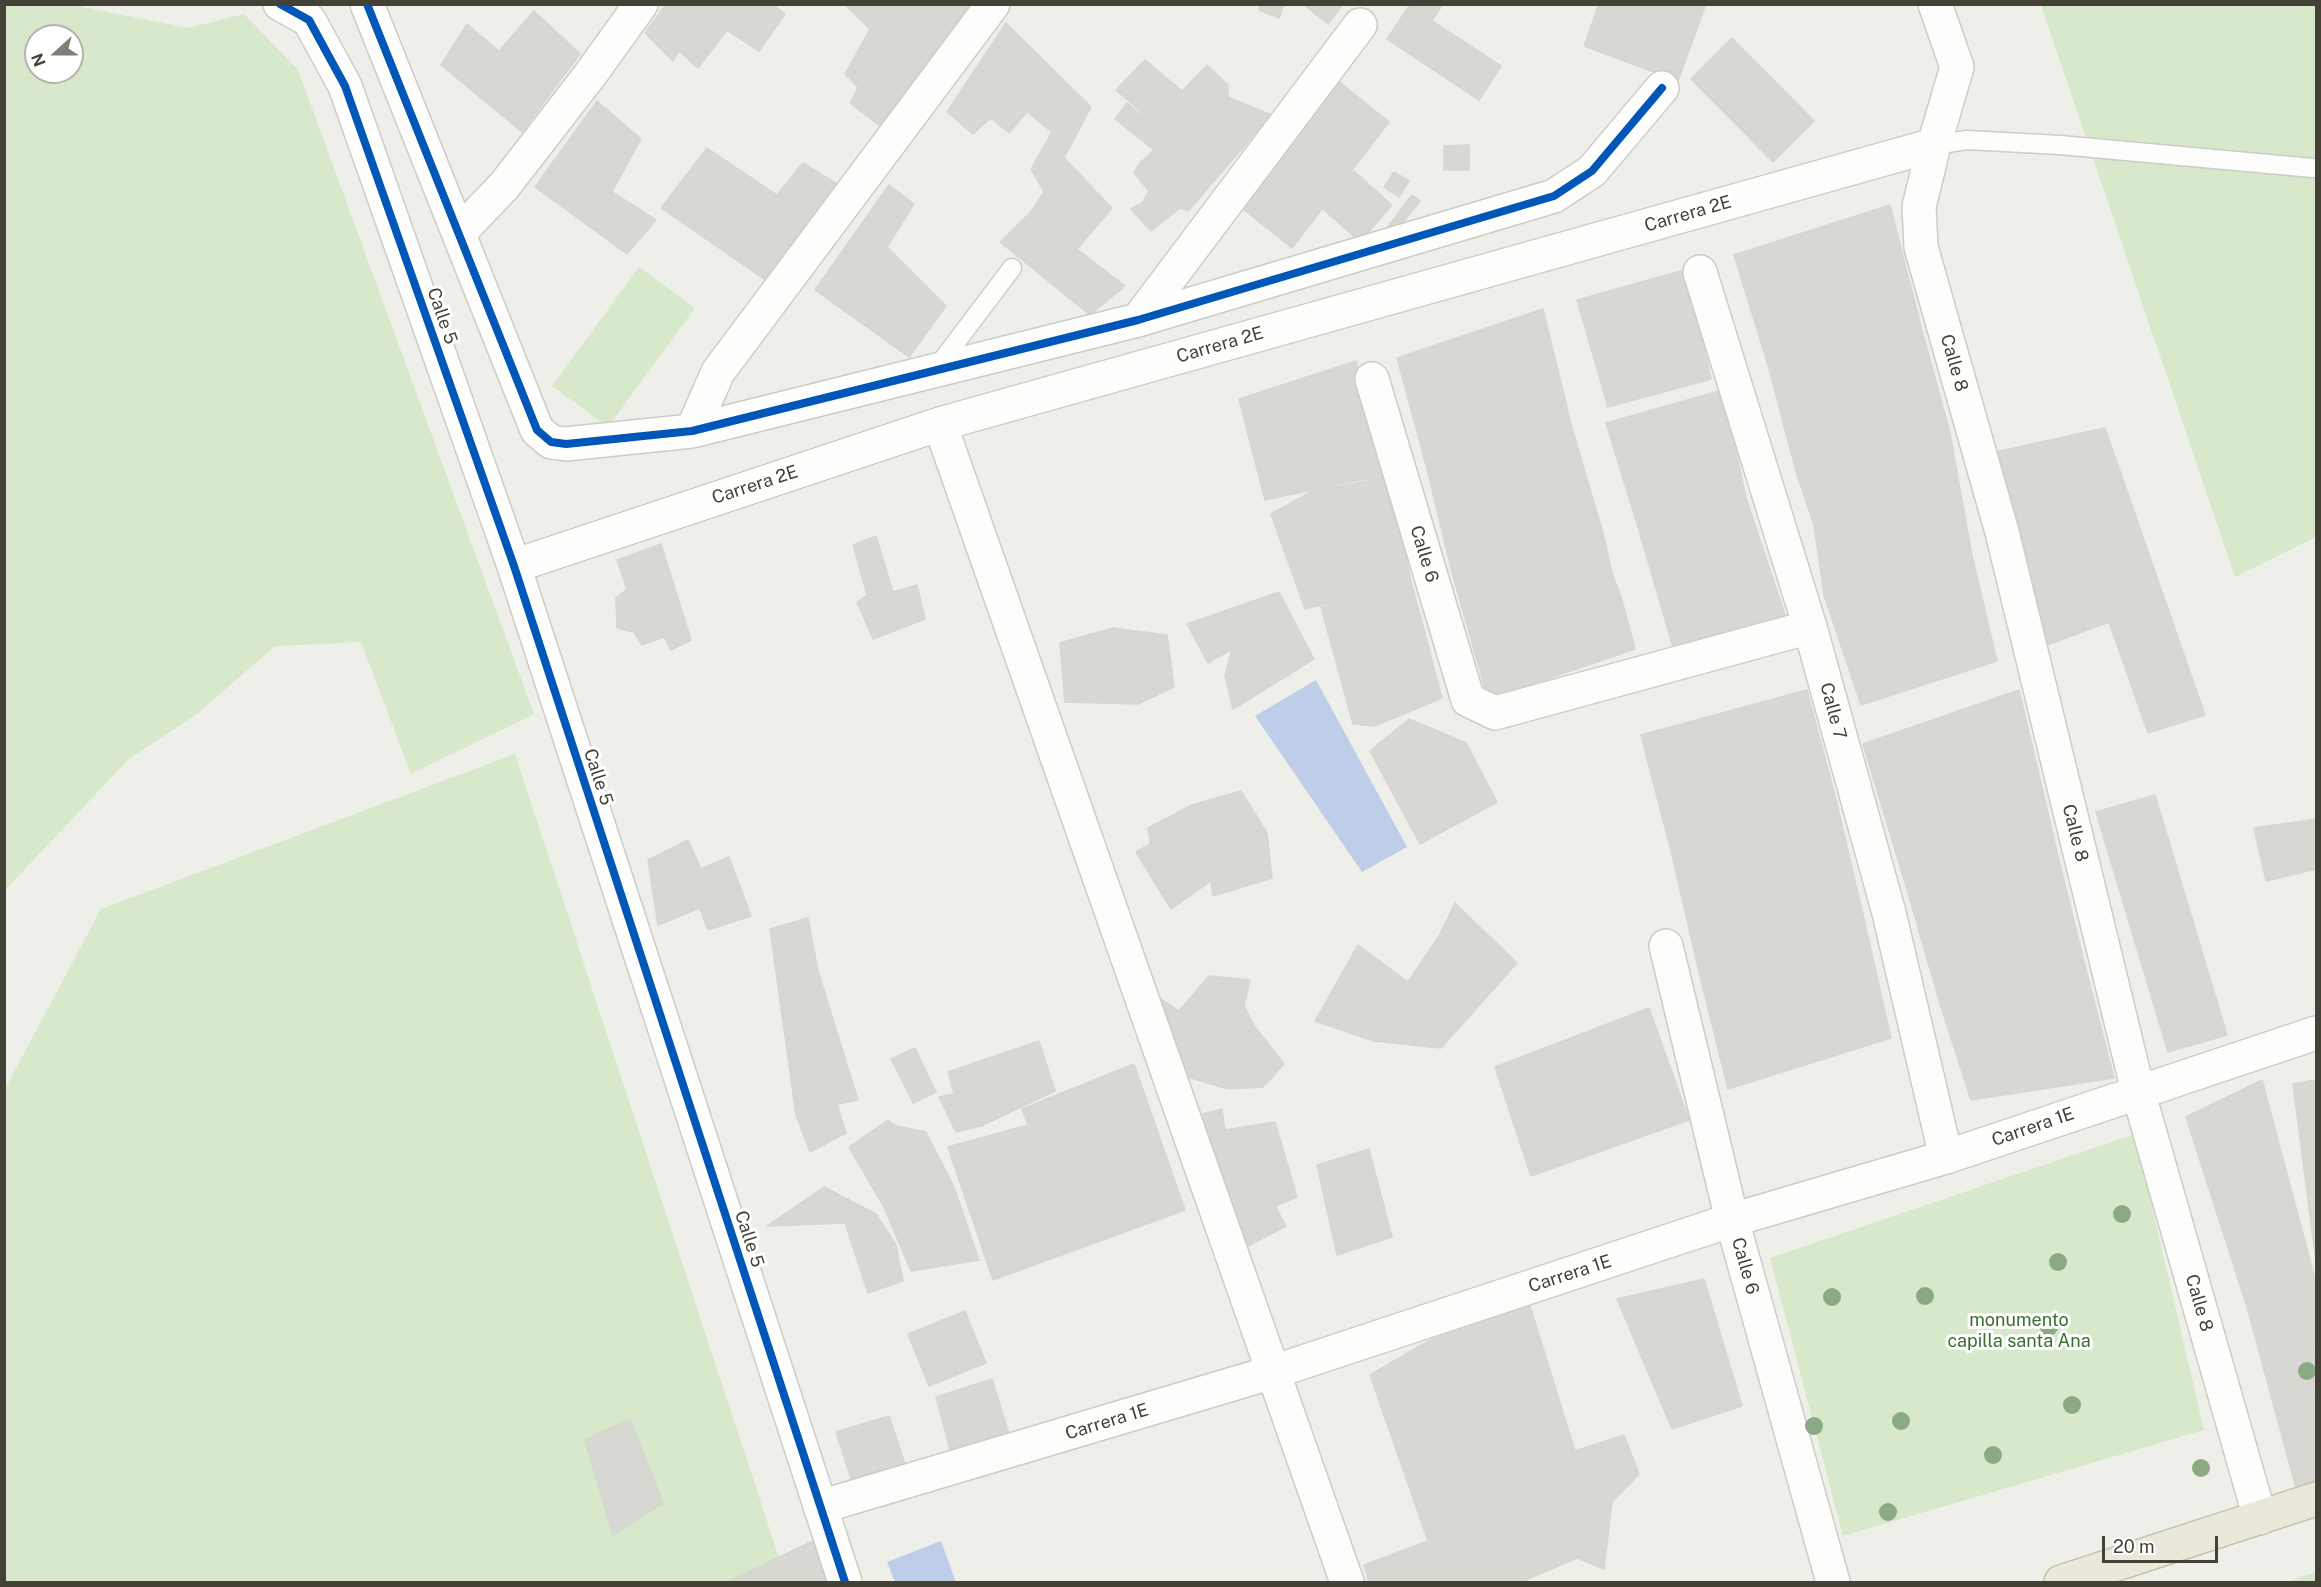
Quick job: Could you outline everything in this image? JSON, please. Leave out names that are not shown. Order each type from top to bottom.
[{"type":"highway","points":[[2061,1582],[2316,1499]]},
{"type":"street","name":"Calle 5","points":[[280,4],[312,12],[345,86],[514,566],[845,1582]]},
{"type":"street","points":[[367,4],[537,430],[551,442],[567,444],[692,431],[1138,320],[1554,196],[1592,171],[1662,88]]},
{"type":"street","points":[[459,233],[504,186],[590,75],[641,4]]},
{"type":"street","points":[[692,431],[718,372],[993,4]]},
{"type":"street","name":"Calle 8","points":[[1935,4],[1957,67],[1919,207],[1921,247],[2002,532],[2138,1091],[2260,1518]]},
{"type":"street","points":[[1138,320],[1360,25]]},
{"type":"street","name":"Carrera 2E","points":[[514,566],[940,424],[1934,145]]},
{"type":"street","name":"Calle 7","points":[[1700,272],[1810,627],[1889,913],[1946,1157]]},
{"type":"street","name":"Calle 6","points":[[1372,379],[1468,700],[1495,713],[1810,627]]},
{"type":"street","points":[[940,424],[1347,1582]]},
{"type":"street","name":"Calle 6","points":[[1666,946],[1732,1220],[1833,1582]]},
{"type":"street","name":"Carrera 1E","points":[[820,1507],[1273,1371],[1732,1220],[1946,1157],[2316,1033]]},
{"type":"lane","points":[[1934,145],[1966,140],[2060,145],[2313,168]]},
{"type":"lane","points":[[934,371],[1012,268]]},
{"type":"green space","points":[[5,4],[72,5],[188,28],[244,14],[298,70],[534,714],[411,774],[361,642],[275,646],[197,714],[129,759],[5,890]]},
{"type":"green space","points":[[2041,5],[2316,5],[2316,537],[2235,577]]},
{"type":"green space","points":[[639,267],[695,308],[608,427],[552,386]]},
{"type":"green space","points":[[515,754],[787,1582],[5,1582],[5,1089],[101,909]]},
{"type":"green space","name":"monumento capilla santa Ana","points":[[2135,1134],[2204,1430],[1843,1536],[1770,1258]]},
{"type":"green space","points":[[2316,1572],[2316,1582],[2287,1582]]},
{"type":"water","points":[[1316,680],[1407,847],[1362,872],[1255,716]]},
{"type":"water","points":[[941,1541],[956,1582],[895,1582],[887,1562]]},
{"type":"building","points":[[666,4],[773,4],[785,14],[759,51],[727,30],[698,68],[679,51],[673,61],[645,33]]},
{"type":"building","points":[[975,4],[881,127],[850,103],[858,87],[845,74],[870,29],[845,5]]},
{"type":"building","points":[[1261,4],[1284,4],[1279,18],[1259,10]]},
{"type":"building","points":[[1303,4],[1343,4],[1328,24]]},
{"type":"building","points":[[1407,4],[1443,4],[1432,21]]},
{"type":"building","points":[[1599,4],[1706,4],[1678,81],[1584,46]]},
{"type":"building","points":[[1409,6],[1501,66],[1479,100],[1387,39]]},
{"type":"building","points":[[534,11],[580,54],[522,132],[441,65],[467,24],[499,51]]},
{"type":"building","points":[[1006,23],[1091,107],[1064,158],[1112,208],[1077,249],[1125,286],[1090,315],[1000,242],[1031,212],[1044,192],[1031,169],[1052,132],[1027,112],[1009,133],[991,118],[973,134],[947,112]]},
{"type":"building","points":[[1732,38],[1814,121],[1773,162],[1691,79]]},
{"type":"building","points":[[1145,60],[1182,91],[1207,65],[1228,85],[1228,97],[1271,115],[1188,211],[1180,208],[1151,231],[1131,209],[1142,203],[1149,191],[1134,173],[1140,163],[1154,150],[1169,162],[1181,146],[1116,90]]},
{"type":"building","points":[[1337,80],[1389,122],[1292,248],[1239,206]]},
{"type":"building","points":[[597,101],[641,139],[612,192],[656,220],[627,254],[535,187]]},
{"type":"building","points":[[1127,103],[1181,146],[1169,162],[1115,119]]},
{"type":"building","points":[[1469,145],[1469,170],[1444,170],[1444,146]]},
{"type":"building","points":[[707,148],[777,195],[803,163],[837,184],[764,279],[661,208]]},
{"type":"building","points":[[1354,171],[1392,205],[1360,242],[1322,208]]},
{"type":"building","points":[[1394,172],[1409,181],[1399,197],[1384,187]]},
{"type":"building","points":[[889,185],[914,204],[887,247],[946,306],[909,357],[815,290]]},
{"type":"building","points":[[1412,195],[1420,201],[1387,243],[1380,237]]},
{"type":"building","points":[[1890,205],[1921,327],[1768,365],[1734,255]]},
{"type":"building","points":[[1688,269],[1711,379],[1608,407],[1577,300]]},
{"type":"building","points":[[1543,309],[1572,428],[1426,465],[1397,358]]},
{"type":"building","points":[[1921,327],[1950,433],[1797,475],[1768,365]]},
{"type":"building","points":[[1356,361],[1389,477],[1359,480],[1265,500],[1239,399]]},
{"type":"building","points":[[1723,390],[1746,498],[1638,527],[1606,423]]},
{"type":"building","points":[[1572,428],[1603,533],[1452,572],[1426,465]]},
{"type":"building","points":[[2105,428],[2205,715],[2148,733],[2109,622],[2047,645],[1996,452]]},
{"type":"building","points":[[1950,433],[1971,551],[1824,595],[1814,525],[1797,475]]},
{"type":"building","points":[[1389,477],[1411,581],[1305,609],[1271,514],[1313,491]]},
{"type":"building","points":[[1746,498],[1786,618],[1673,647],[1638,527]]},
{"type":"building","points":[[1603,533],[1612,573],[1635,649],[1488,699],[1452,572]]},
{"type":"building","points":[[876,536],[893,592],[917,585],[925,619],[873,639],[857,602],[867,595],[853,545]]},
{"type":"building","points":[[661,544],[691,640],[671,650],[664,637],[642,645],[634,632],[617,628],[616,598],[627,589],[617,560]]},
{"type":"building","points":[[1971,551],[1997,661],[1861,705],[1824,595]]},
{"type":"building","points":[[1411,581],[1442,698],[1375,726],[1353,724],[1321,607]]},
{"type":"building","points":[[1279,592],[1314,659],[1233,709],[1225,675],[1232,649],[1208,663],[1187,624]]},
{"type":"building","points":[[1113,628],[1167,635],[1174,687],[1138,704],[1065,702],[1060,643]]},
{"type":"building","points":[[1807,690],[1837,804],[1673,859],[1641,735]]},
{"type":"building","points":[[2019,690],[2058,856],[1909,896],[1863,744]]},
{"type":"building","points":[[1409,719],[1466,743],[1497,802],[1420,844],[1370,751]]},
{"type":"building","points":[[1241,791],[1267,833],[1272,878],[1213,896],[1211,881],[1171,909],[1136,852],[1150,844],[1148,828],[1192,805]]},
{"type":"building","points":[[2155,795],[2227,1035],[2168,1052],[2096,812]]},
{"type":"building","points":[[1837,804],[1864,919],[1699,972],[1673,859]]},
{"type":"building","points":[[2316,819],[2316,869],[2266,881],[2254,828]]},
{"type":"building","points":[[688,840],[701,869],[729,857],[751,916],[708,930],[700,908],[658,925],[648,860]]},
{"type":"building","points":[[2058,856],[2084,962],[1941,1007],[1909,896]]},
{"type":"building","points":[[1455,903],[1517,963],[1441,1048],[1374,1041],[1315,1021],[1358,945],[1408,982],[1439,936]]},
{"type":"building","points":[[808,918],[818,971],[858,1100],[837,1104],[846,1133],[810,1152],[796,1115],[770,929]]},
{"type":"building","points":[[1864,919],[1891,1038],[1728,1089],[1699,972]]},
{"type":"building","points":[[2084,962],[2114,1078],[1971,1100],[1941,1007]]},
{"type":"building","points":[[1209,976],[1250,980],[1244,1006],[1255,1027],[1284,1064],[1263,1087],[1228,1089],[1188,1077],[1161,999],[1179,1011]]},
{"type":"building","points":[[1649,1008],[1689,1120],[1531,1176],[1495,1067]]},
{"type":"building","points":[[1039,1041],[1055,1091],[981,1126],[956,1132],[939,1097],[954,1094],[948,1072]]},
{"type":"building","points":[[915,1048],[936,1092],[913,1103],[891,1059]]},
{"type":"building","points":[[1134,1064],[1185,1210],[993,1280],[948,1147],[1028,1125],[1022,1109]]},
{"type":"building","points":[[2262,1080],[2315,1279],[2247,1307],[2186,1117]]},
{"type":"building","points":[[2316,1080],[2316,1261],[2293,1084]]},
{"type":"building","points":[[1222,1109],[1225,1130],[1275,1122],[1297,1197],[1275,1206],[1286,1226],[1248,1246],[1199,1115]]},
{"type":"building","points":[[888,1120],[896,1126],[926,1132],[954,1187],[979,1260],[911,1271],[884,1207],[849,1147]]},
{"type":"building","points":[[1369,1149],[1392,1237],[1337,1255],[1317,1165]]},
{"type":"building","points":[[824,1187],[876,1214],[896,1245],[903,1281],[868,1293],[845,1223],[767,1226]]},
{"type":"building","points":[[1704,1279],[1742,1406],[1672,1429],[1617,1299]]},
{"type":"building","points":[[2315,1279],[2316,1488],[2298,1495],[2247,1307]]},
{"type":"building","points":[[1530,1306],[1575,1451],[1624,1435],[1639,1474],[1612,1502],[1604,1569],[1577,1558],[1521,1582],[1369,1582],[1364,1565],[1428,1541],[1370,1375],[1432,1339]]},
{"type":"building","points":[[965,1311],[986,1363],[929,1386],[908,1334]]},
{"type":"building","points":[[992,1379],[1009,1434],[951,1453],[936,1397]]},
{"type":"building","points":[[889,1416],[907,1470],[853,1485],[836,1432]]},
{"type":"building","points":[[630,1419],[663,1503],[613,1535],[585,1440]]},
{"type":"building","points":[[813,1541],[826,1582],[727,1582]]},
{"type":"cycle path","points":[[280,4],[309,20],[345,86],[514,566],[845,1582]]},
{"type":"cycle path","points":[[367,4],[537,430],[551,442],[566,444],[692,431],[1138,320],[1554,196],[1592,171],[1662,88]]}]
